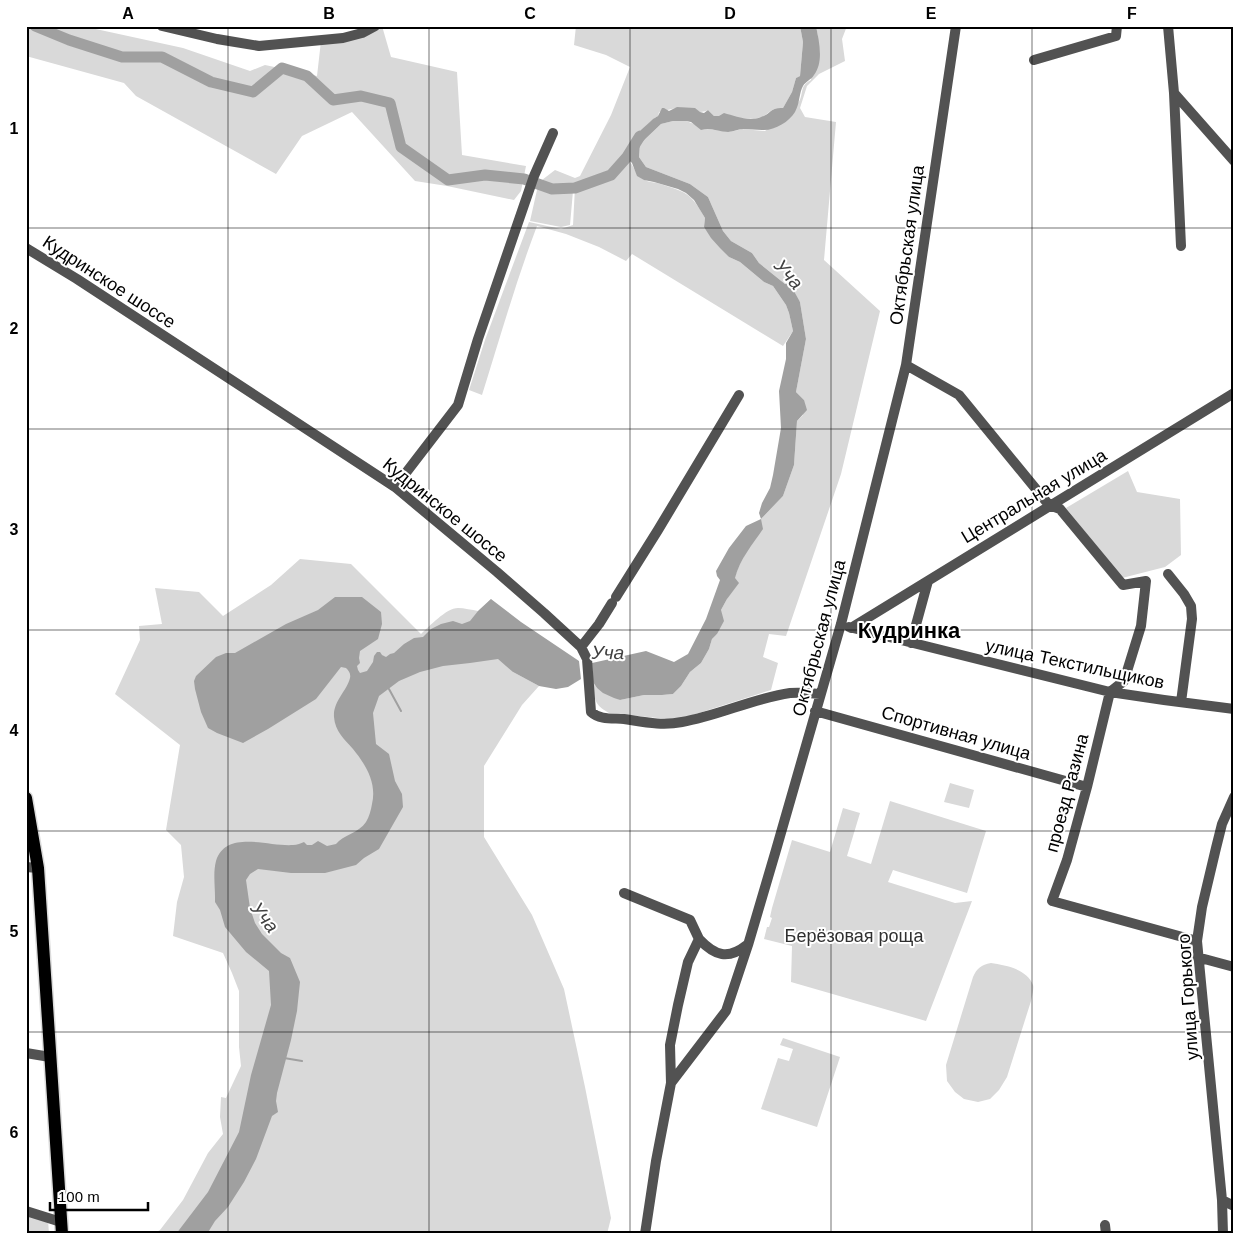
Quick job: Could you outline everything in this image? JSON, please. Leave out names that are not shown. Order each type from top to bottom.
[{"type":"main road","points":[[26,798],[50,1057],[61,1228]]},
{"type":"street","points":[[162,26],[217,39],[259,46],[342,38],[362,33],[375,26]]},
{"type":"street","name":"Октябрьская улица","points":[[645,1234],[656,1161],[671,1083],[726,1011],[748,945],[841,624],[906,366],[956,26]]},
{"type":"street","points":[[1034,60],[1116,36],[1118,26]]},
{"type":"street","points":[[1168,26],[1174,93],[1181,246]]},
{"type":"street","points":[[1174,93],[1234,161]]},
{"type":"street","points":[[395,487],[458,406],[478,339],[532,180],[553,133]]},
{"type":"street","name":"Кудринское шоссе","points":[[26,248],[77,279],[395,487],[524,595],[581,647],[587,659],[592,712],[595,715],[648,724],[680,723],[772,697],[800,692],[820,694]]},
{"type":"street","points":[[906,366],[959,395],[1050,506],[1060,509],[1123,585],[1146,581],[1141,626],[1124,681],[1110,692]]},
{"type":"street","name":"Центральная улица","points":[[851,628],[1234,393]]},
{"type":"street","points":[[581,647],[599,624],[658,530],[739,395]]},
{"type":"street","points":[[1168,574],[1191,606],[1192,619],[1181,702]]},
{"type":"street","points":[[911,642],[928,580]]},
{"type":"street","name":"улица Текстильщиков","points":[[841,624],[1110,692],[1234,709]]},
{"type":"street","name":"проезд Разина","points":[[1110,692],[1067,860],[1052,901],[1196,941]]},
{"type":"street","name":"Спортивная улица","points":[[815,711],[1087,787]]},
{"type":"street","name":"улица Горького","points":[[1223,1234],[1222,1200],[1196,941],[1202,907],[1222,824],[1234,797]]},
{"type":"street","points":[[1222,824],[1234,826]]},
{"type":"street","points":[[624,893],[690,920],[699,939],[718,954],[739,952],[748,945]]},
{"type":"street","points":[[671,1083],[670,1045],[688,962],[699,939]]},
{"type":"street","points":[[1198,957],[1234,967]]},
{"type":"street","points":[[26,1052],[50,1057]]},
{"type":"street","points":[[1222,1200],[1234,1206]]},
{"type":"street","points":[[26,1212],[61,1228]]},
{"type":"green space","points":[[26,26],[82,26],[183,48],[250,71],[265,65],[317,76],[321,41],[369,26],[382,26],[391,57],[457,72],[462,155],[526,166],[521,191],[514,200],[415,181],[352,112],[302,136],[276,174],[136,96],[124,83],[26,56]]},
{"type":"green space","points":[[576,26],[800,26],[803,42],[800,76],[796,78],[792,92],[783,108],[772,110],[762,117],[753,119],[714,116],[708,110],[700,112],[674,108],[659,112],[658,116],[639,134],[628,159],[642,178],[681,191],[691,197],[705,218],[704,227],[729,257],[740,262],[764,282],[773,286],[786,305],[793,331],[783,346],[632,254],[626,261],[599,247],[566,234],[537,226],[482,395],[469,390],[485,340],[529,222],[561,229],[573,225],[575,187],[552,186],[542,180],[555,170],[575,178],[580,176],[611,115],[630,67],[606,55],[574,45]]},
{"type":"green space","points":[[816,26],[847,26],[842,39],[845,61],[819,74],[807,86],[800,108],[805,117],[836,122],[824,260],[880,311],[841,474],[786,636],[769,634],[763,657],[778,663],[771,690],[677,720],[609,713],[597,704],[593,682],[597,688],[620,700],[644,695],[673,694],[690,672],[701,663],[712,639],[717,634],[721,610],[761,519],[783,496],[794,465],[797,421],[803,415],[804,400],[796,392],[806,339],[800,302],[785,284],[759,263],[752,253],[731,241],[723,231],[708,197],[690,184],[646,167],[639,157],[640,144],[661,124],[673,121],[686,121],[707,129],[730,132],[742,129],[765,131],[797,104],[801,98],[804,85],[811,80],[818,36]]},
{"type":"green space","points":[[541,182],[551,187],[551,191],[573,191],[570,225],[561,227],[530,221],[537,190]]},
{"type":"green space","points":[[1128,471],[1137,492],[1180,499],[1181,555],[1165,567],[1122,578],[1066,508]]},
{"type":"green space","points":[[300,559],[351,564],[421,634],[448,611],[458,608],[478,611],[491,599],[513,672],[539,686],[522,705],[484,766],[484,837],[532,915],[564,989],[611,1218],[607,1234],[153,1234],[160,1230],[183,1200],[208,1153],[223,1134],[220,1117],[221,1097],[226,1098],[241,1066],[239,991],[223,953],[173,936],[177,902],[184,877],[181,845],[166,830],[180,745],[115,694],[140,640],[139,626],[162,624],[155,588],[199,592],[223,616],[271,585]]},
{"type":"green space","points":[[950,783],[974,790],[969,808],[944,802]]},
{"type":"green space","name":"Берёзовая роща","points":[[890,801],[986,831],[967,893],[893,870],[888,882],[955,903],[972,901],[926,1021],[791,982],[792,946],[764,939],[772,918],[770,917],[772,908],[792,840],[830,852],[843,808],[860,813],[847,856],[871,864]]},
{"type":"green space","points":[[991,963],[1009,967],[1026,975],[1033,985],[1033,991],[1007,1077],[999,1090],[990,1099],[978,1102],[964,1099],[955,1092],[947,1081],[946,1065],[973,977],[980,967]]},
{"type":"green space","points":[[783,1038],[840,1057],[817,1127],[761,1109],[778,1058],[789,1061],[793,1049],[780,1045]]},
{"type":"green space","points":[[26,1214],[48,1220],[49,1234],[26,1234]]},
{"type":"shaded area","points":[[800,26],[816,26],[820,51],[819,64],[813,77],[803,86],[795,112],[785,122],[767,130],[743,129],[728,132],[708,129],[701,130],[691,122],[673,121],[661,124],[640,144],[639,157],[646,167],[690,184],[708,197],[723,231],[731,241],[752,253],[759,263],[785,284],[790,284],[800,302],[806,339],[796,392],[804,400],[807,410],[797,421],[794,465],[783,496],[761,519],[759,513],[770,488],[781,428],[779,391],[786,359],[786,343],[793,331],[789,313],[773,286],[764,282],[740,262],[729,257],[711,238],[704,227],[705,218],[694,200],[678,189],[644,180],[637,176],[632,163],[628,159],[641,130],[658,116],[662,108],[669,111],[677,107],[695,108],[704,113],[708,110],[714,116],[724,113],[752,119],[764,116],[775,109],[783,108],[792,92],[796,78],[800,76],[803,42]]},
{"type":"shaded area","points":[[761,519],[763,529],[743,558],[735,578],[739,583],[721,610],[724,621],[712,639],[701,663],[690,672],[681,686],[673,694],[644,695],[620,700],[603,693],[597,688],[593,682],[592,663],[646,651],[674,662],[688,654],[706,619],[720,580],[716,571],[729,548],[746,526]]},
{"type":"shaded area","points":[[335,597],[362,597],[381,612],[382,624],[378,639],[360,651],[360,663],[357,666],[360,673],[367,671],[377,652],[386,657],[414,638],[423,637],[431,629],[441,624],[453,621],[462,624],[470,621],[491,599],[521,622],[579,661],[581,679],[568,687],[556,689],[539,686],[513,672],[498,659],[443,666],[420,672],[399,681],[379,696],[373,713],[376,744],[389,754],[395,781],[402,794],[403,807],[379,849],[356,865],[325,873],[291,873],[258,869],[250,874],[246,880],[250,908],[255,923],[262,934],[281,953],[290,958],[300,982],[291,1040],[277,1093],[278,1112],[272,1116],[256,1159],[244,1182],[207,1234],[176,1234],[208,1192],[239,1132],[251,1075],[271,1005],[269,971],[246,952],[225,927],[220,910],[215,902],[214,874],[216,861],[221,851],[229,845],[238,842],[293,845],[304,842],[307,845],[312,845],[318,841],[327,846],[336,844],[363,826],[368,818],[373,796],[372,782],[366,768],[358,755],[340,734],[335,722],[334,711],[350,678],[350,673],[346,668],[341,667],[316,699],[243,743],[208,728],[201,712],[194,681],[196,676],[216,657],[226,653],[235,653],[286,624],[318,610]]},
{"type":"waterway","points":[[35,26],[69,40],[122,57],[162,57],[211,82],[253,92],[282,68],[307,76],[333,100],[361,96],[390,103],[401,147],[448,180],[485,175],[524,179],[552,189],[575,188],[611,175],[627,157],[640,136]]},
{"type":"waterway","points":[[389,689],[401,711]]},
{"type":"waterway","points":[[284,1058],[302,1061]]},
{"type":"district","name":"Кудринка","points":[[909,630]]},
{"type":"water label","name":"Уча","points":[[789,274]]},
{"type":"water label","name":"Уча","points":[[608,652]]},
{"type":"water label","name":"Уча","points":[[265,917]]}]
